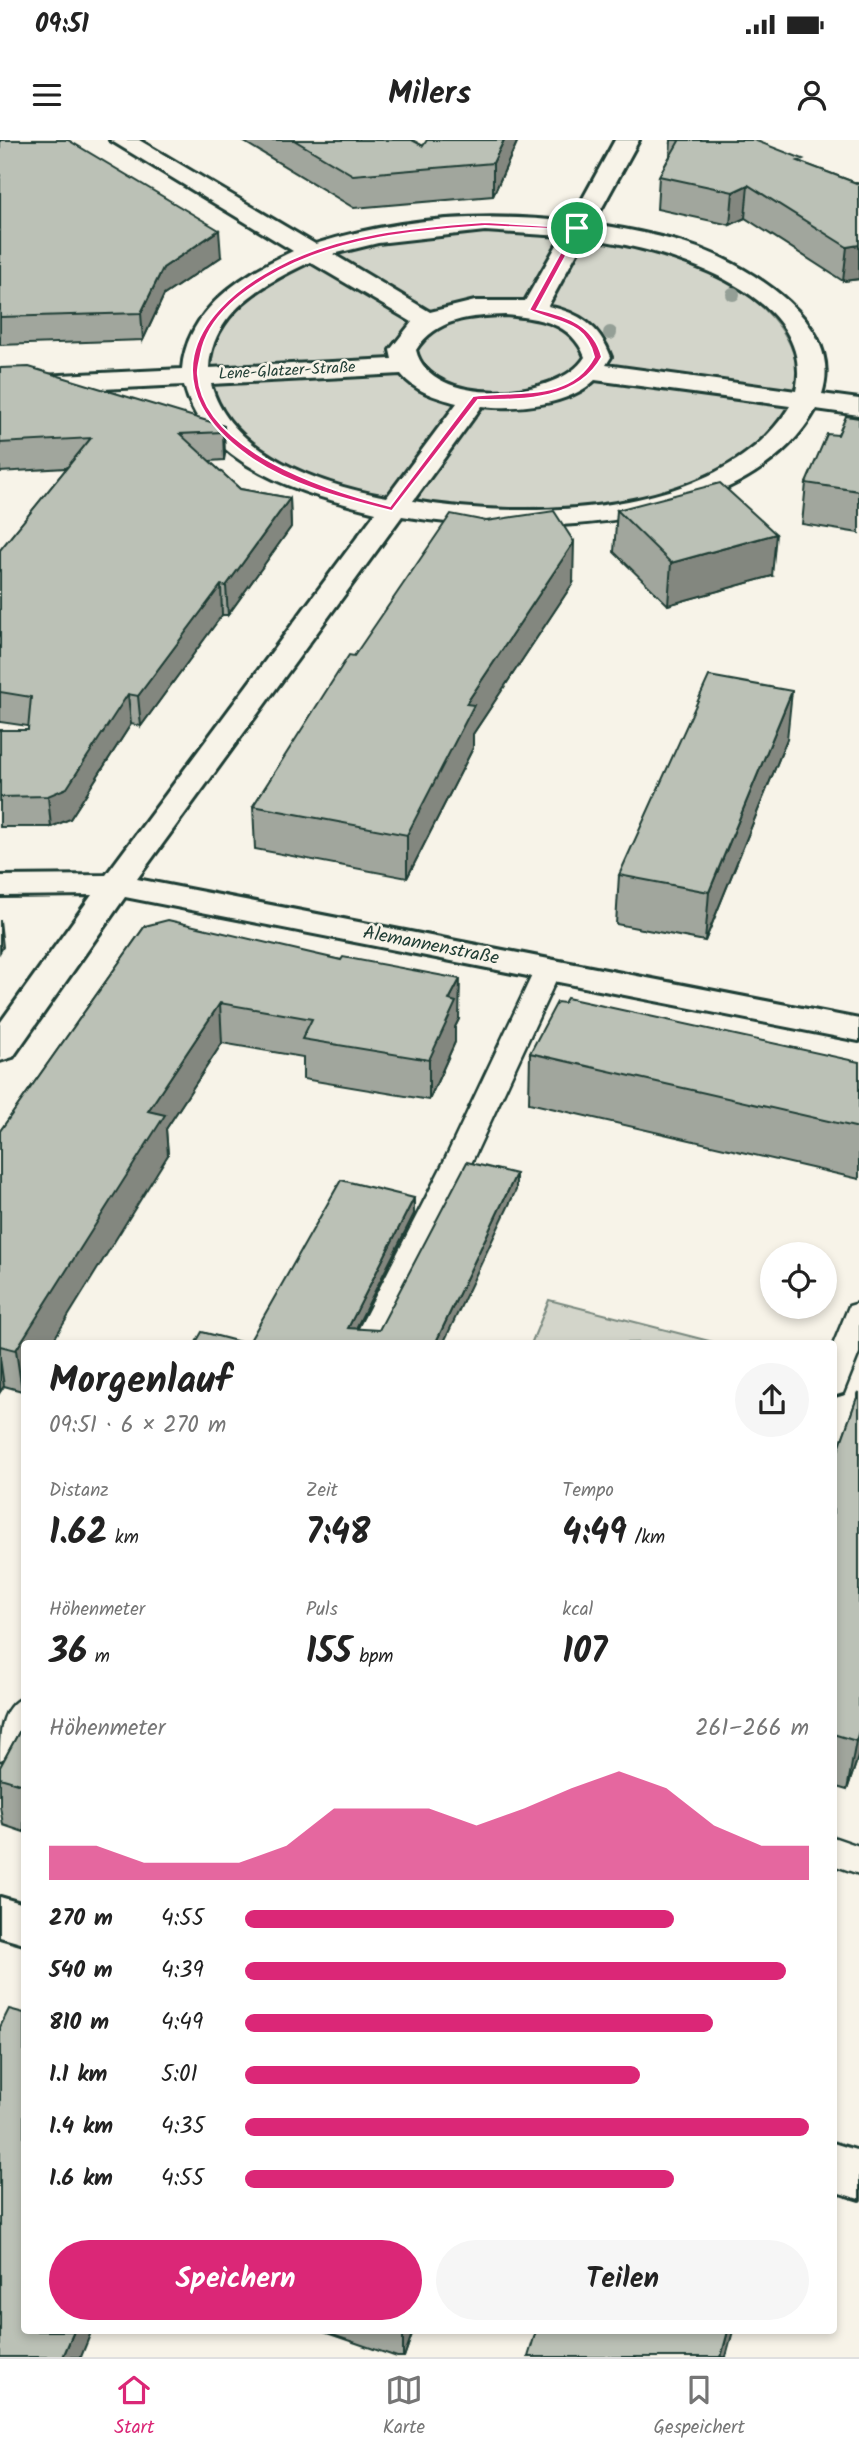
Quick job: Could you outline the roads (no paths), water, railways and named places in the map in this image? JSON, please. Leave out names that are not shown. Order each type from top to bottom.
[{"type":"street","points":[[122,140],[428,321]]},
{"type":"street","points":[[533,310],[627,140]]},
{"type":"street","points":[[485,224],[577,228],[640,240],[696,258],[740,278],[773,300],[794,322],[809,349],[814,377],[809,400],[786,436],[747,466],[708,485],[648,504],[590,515],[534,519],[467,518],[392,509],[296,479],[251,454],[221,429],[202,401],[194,375],[199,344],[215,316],[240,292],[277,269],[315,253],[366,238],[418,229],[485,224]]},
{"type":"street","points":[[477,308],[533,310],[560,317],[582,328],[594,342],[598,357],[590,371],[576,383],[531,397],[475,397],[426,382],[407,366],[403,349],[410,334],[428,321],[477,308]]},
{"type":"street","name":"Lene-Glatzer-Straße","points":[[0,386],[407,366]]},
{"type":"street","points":[[590,371],[859,407]]},
{"type":"street","points":[[0,1049],[116,885],[475,397]]},
{"type":"street","name":"Alemannenstraße","points":[[0,886],[116,885],[859,1030]]},
{"type":"street","points":[[0,1917],[21,1923]]},
{"type":"street","points":[[837,2169],[859,2175]]},
{"type":"lane","points":[[367,1340],[454,1170],[548,969]]},
{"type":"lane","points":[[837,1374],[859,1313]]},
{"type":"lane","points":[[0,1747],[21,1715]]},
{"type":"lane","points":[[837,1852],[859,1860]]}]
